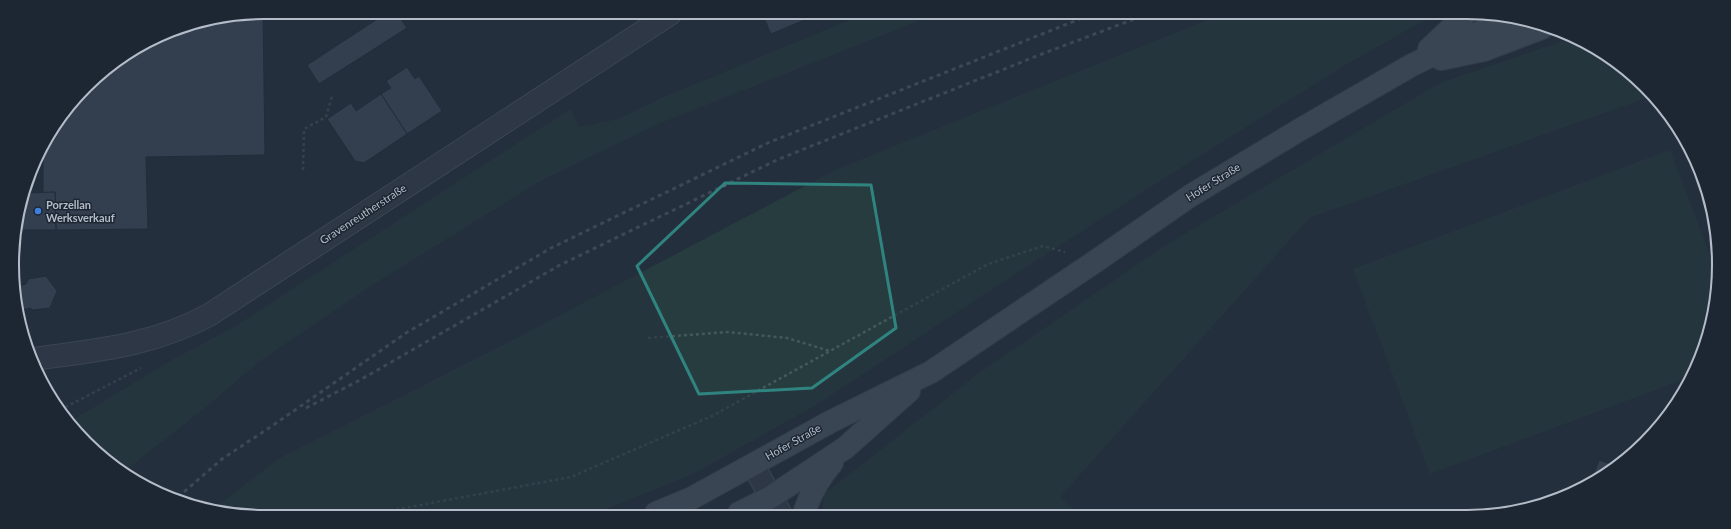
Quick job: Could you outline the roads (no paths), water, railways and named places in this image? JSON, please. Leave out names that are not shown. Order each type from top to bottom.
[{"type":"main road","points":[[1412,65],[1461,19]]},
{"type":"main road","name":"Hofer Straße","points":[[752,510],[775,505],[845,448],[931,372],[1190,196],[1301,129],[1412,65],[1501,21]]},
{"type":"main road","points":[[1412,65],[1484,50],[1538,30]]},
{"type":"main road","name":"Hofer Straße","points":[[663,510],[692,498],[830,422],[931,372]]},
{"type":"main road","points":[[805,510],[808,498],[822,474],[845,448]]},
{"type":"street","name":"Gravenreutherstraße","points":[[38,358],[109,348],[144,341],[166,334],[204,318],[662,19]]},
{"type":"street","points":[[753,465],[775,505]]},
{"type":"railway","points":[[181,495],[222,459],[406,333],[551,248],[770,142],[1080,19]]},
{"type":"railway","points":[[306,408],[360,380],[560,265],[779,159],[1042,54],[1134,19]]},
{"type":"place","name":"Porzellan Werksverkauf","points":[[38,211]]}]
